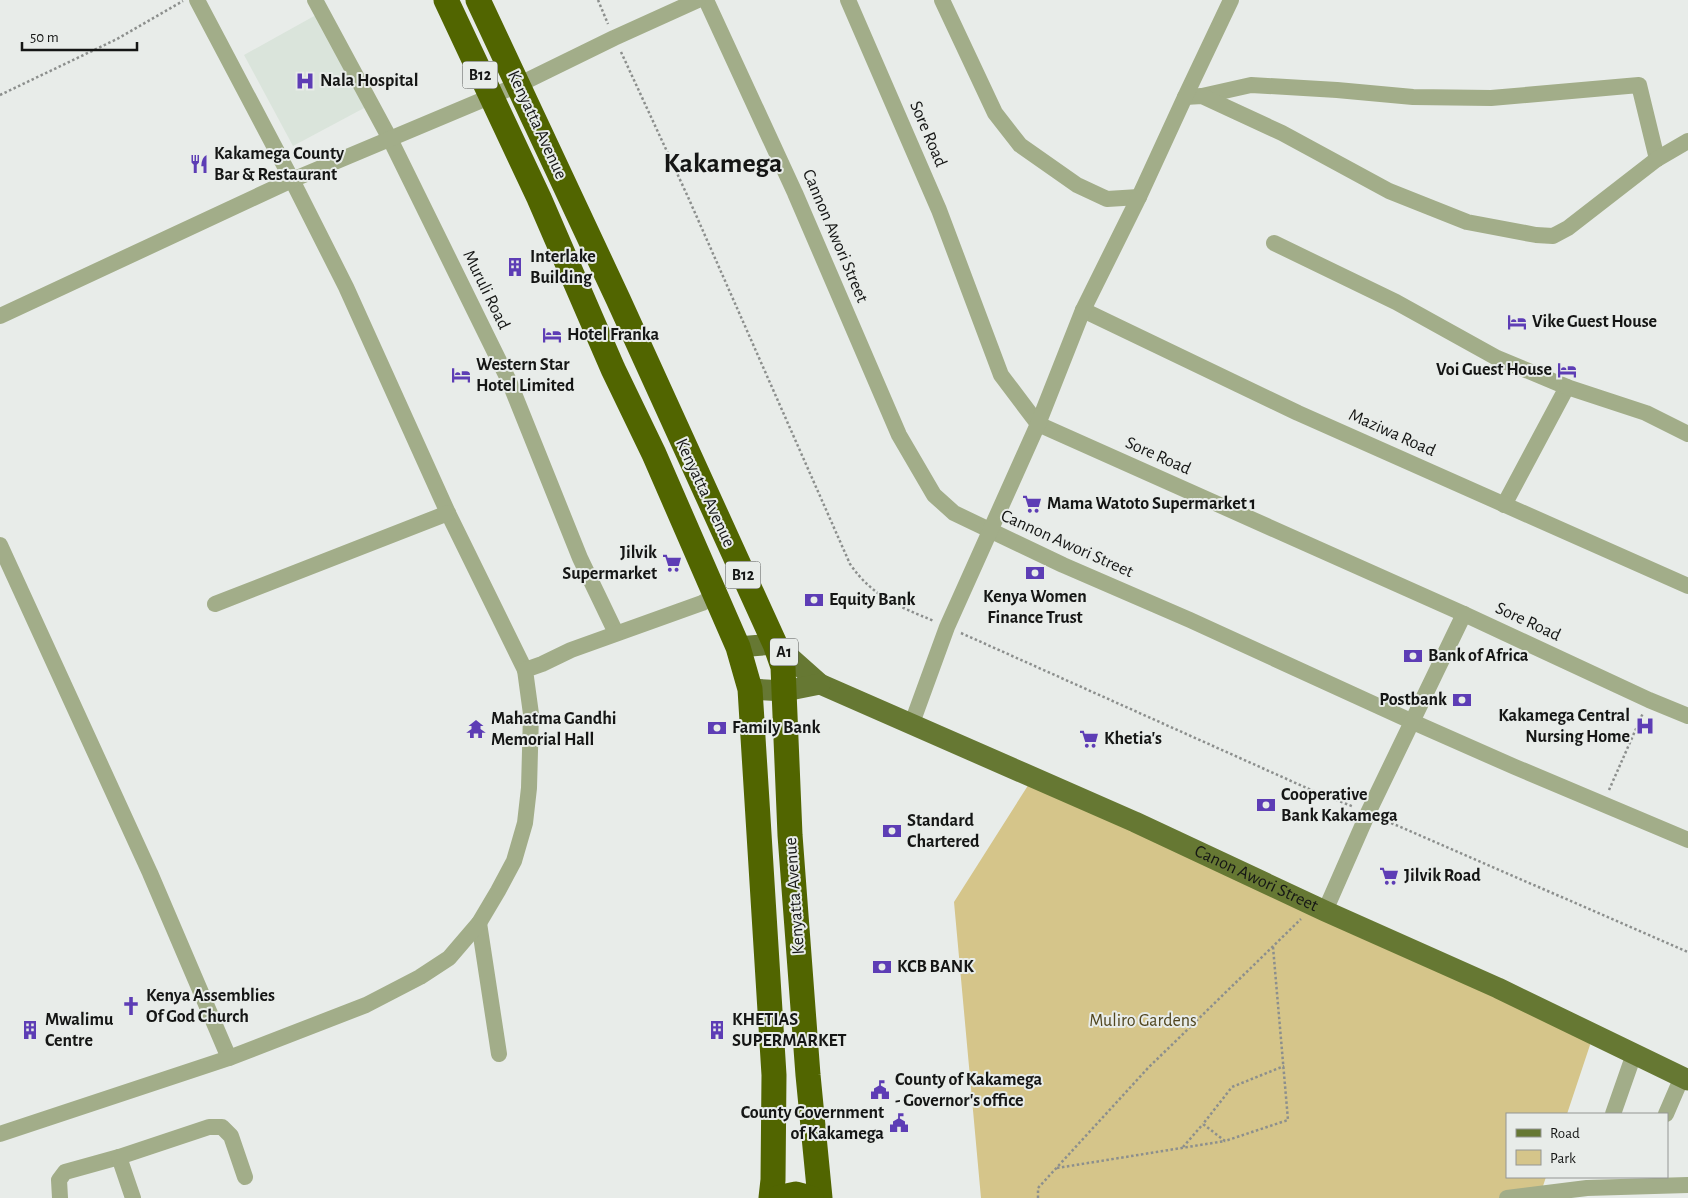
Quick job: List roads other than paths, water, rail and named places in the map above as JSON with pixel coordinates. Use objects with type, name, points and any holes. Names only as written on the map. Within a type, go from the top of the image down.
[{"type":"highway","name":"Kenyatta Avenue","points":[[446,0],[538,198],[613,369],[654,454],[738,647],[750,689],[774,1075],[773,1180],[771,1198]]},
{"type":"highway","name":"Kenyatta Avenue","points":[[478,0],[618,299],[775,644],[783,667],[790,835],[808,1074],[820,1198]]},
{"type":"highway","points":[[588,312],[618,299]]},
{"type":"highway","points":[[654,454],[682,442]]},
{"type":"highway","points":[[774,1075],[808,1074]]},
{"type":"highway","points":[[777,1198],[796,1194],[811,1198]]},
{"type":"main road","name":"A1","points":[[738,647],[775,644]]},
{"type":"main road","name":"Canon Awori Street","points":[[775,644],[820,684],[1135,822],[1498,988],[1685,1079]]},
{"type":"main road","name":"A1","points":[[750,689],[785,691],[820,684]]},
{"type":"street","points":[[0,1134],[229,1058],[366,1005],[412,981],[449,958],[479,923],[514,861],[525,823],[529,788],[530,714],[524,670],[448,513],[346,287],[197,0]]},
{"type":"street","name":"Muruli Road","points":[[315,0],[390,139],[509,381],[580,558],[616,633]]},
{"type":"street","points":[[0,316],[292,180],[518,85],[614,38],[698,0]]},
{"type":"street","name":"Cannon Awori Street","points":[[706,0],[795,193],[899,436],[934,495],[954,513],[989,531],[1413,722],[1688,840]]},
{"type":"street","name":"Sore Road","points":[[848,0],[939,210],[1001,375],[1038,424],[1688,716]]},
{"type":"street","points":[[942,0],[995,113],[1020,145],[1077,185],[1107,198],[1139,196]]},
{"type":"street","points":[[912,723],[947,627],[1038,424],[1084,310],[1231,0]]},
{"type":"street","points":[[1184,97],[1202,96],[1251,85],[1413,97],[1491,98],[1639,85],[1657,159]]},
{"type":"street","points":[[1202,96],[1282,134],[1389,191],[1468,222],[1536,235],[1553,236],[1568,228],[1657,159],[1688,141]]},
{"type":"street","points":[[1274,243],[1396,302],[1497,358],[1567,386],[1646,413],[1688,434]]},
{"type":"street","name":"Maziwa Road","points":[[1084,310],[1298,414],[1688,586]]},
{"type":"street","points":[[1504,505],[1567,386]]},
{"type":"street","points":[[215,604],[448,513]]},
{"type":"street","points":[[0,545],[150,873],[229,1058]]},
{"type":"street","points":[[524,670],[542,664],[570,650],[702,603],[716,596]]},
{"type":"street","points":[[1320,908],[1413,722],[1464,614]]},
{"type":"street","points":[[479,923],[499,1054]]},
{"type":"street","points":[[1613,1113],[1634,1054]]},
{"type":"street","points":[[1667,1113],[1685,1079]]},
{"type":"street","points":[[60,1198],[59,1180],[65,1172],[119,1157],[209,1127],[222,1127],[231,1136],[245,1177]]},
{"type":"street","points":[[119,1157],[133,1198]]},
{"type":"street","points":[[1507,1198],[1589,1182],[1688,1185]]},
{"type":"place","name":"Nala Hospital","points":[[305,81]]},
{"type":"place","name":"Kakamega County Bar & Restaurant","points":[[199,164]]},
{"type":"place","name":"Interlake Building","points":[[515,267]]},
{"type":"place","name":"Vike Guest House","points":[[1517,322]]},
{"type":"place","name":"Hotel Franka","points":[[552,335]]},
{"type":"place","name":"Voi Guest House","points":[[1567,370]]},
{"type":"place","name":"Western Star Hotel Limited","points":[[461,375]]},
{"type":"place","name":"Mama Watoto Supermarket 1","points":[[1032,504]]},
{"type":"place","name":"Jilvik Supermarket","points":[[672,563]]},
{"type":"place","name":"Kenya Women Finance Trust","points":[[1035,573]]},
{"type":"place","name":"Equity Bank","points":[[814,600]]},
{"type":"place","name":"Bank of Africa","points":[[1413,656]]},
{"type":"place","name":"Postbank","points":[[1462,700]]},
{"type":"place","name":"Kakamega Central Nursing Home","points":[[1645,726]]},
{"type":"place","name":"Family Bank","points":[[717,728]]},
{"type":"place","name":"Mahatma Gandhi Memorial Hall","points":[[476,729]]},
{"type":"place","name":"Khetia's","points":[[1089,739]]},
{"type":"place","name":"Cooperative Bank Kakamega","points":[[1266,805]]},
{"type":"place","name":"Standard Chartered","points":[[892,831]]},
{"type":"place","name":"Jilvik Road","points":[[1389,876]]},
{"type":"place","name":"KCB BANK","points":[[882,967]]},
{"type":"place","name":"Kenya Assemblies Of God Church","points":[[131,1006]]},
{"type":"place","name":"Mwalimu Centre","points":[[30,1030]]},
{"type":"place","name":"KHETIAS SUPERMARKET","points":[[717,1030]]},
{"type":"place","name":"County of Kakamega - Governor's office","points":[[880,1090]]},
{"type":"place","name":"County Government of Kakamega","points":[[899,1123]]},
{"type":"district","name":"Kakamega","points":[[723,164]]},
{"type":"park label","name":"Muliro Gardens","points":[[1143,1021]]}]
